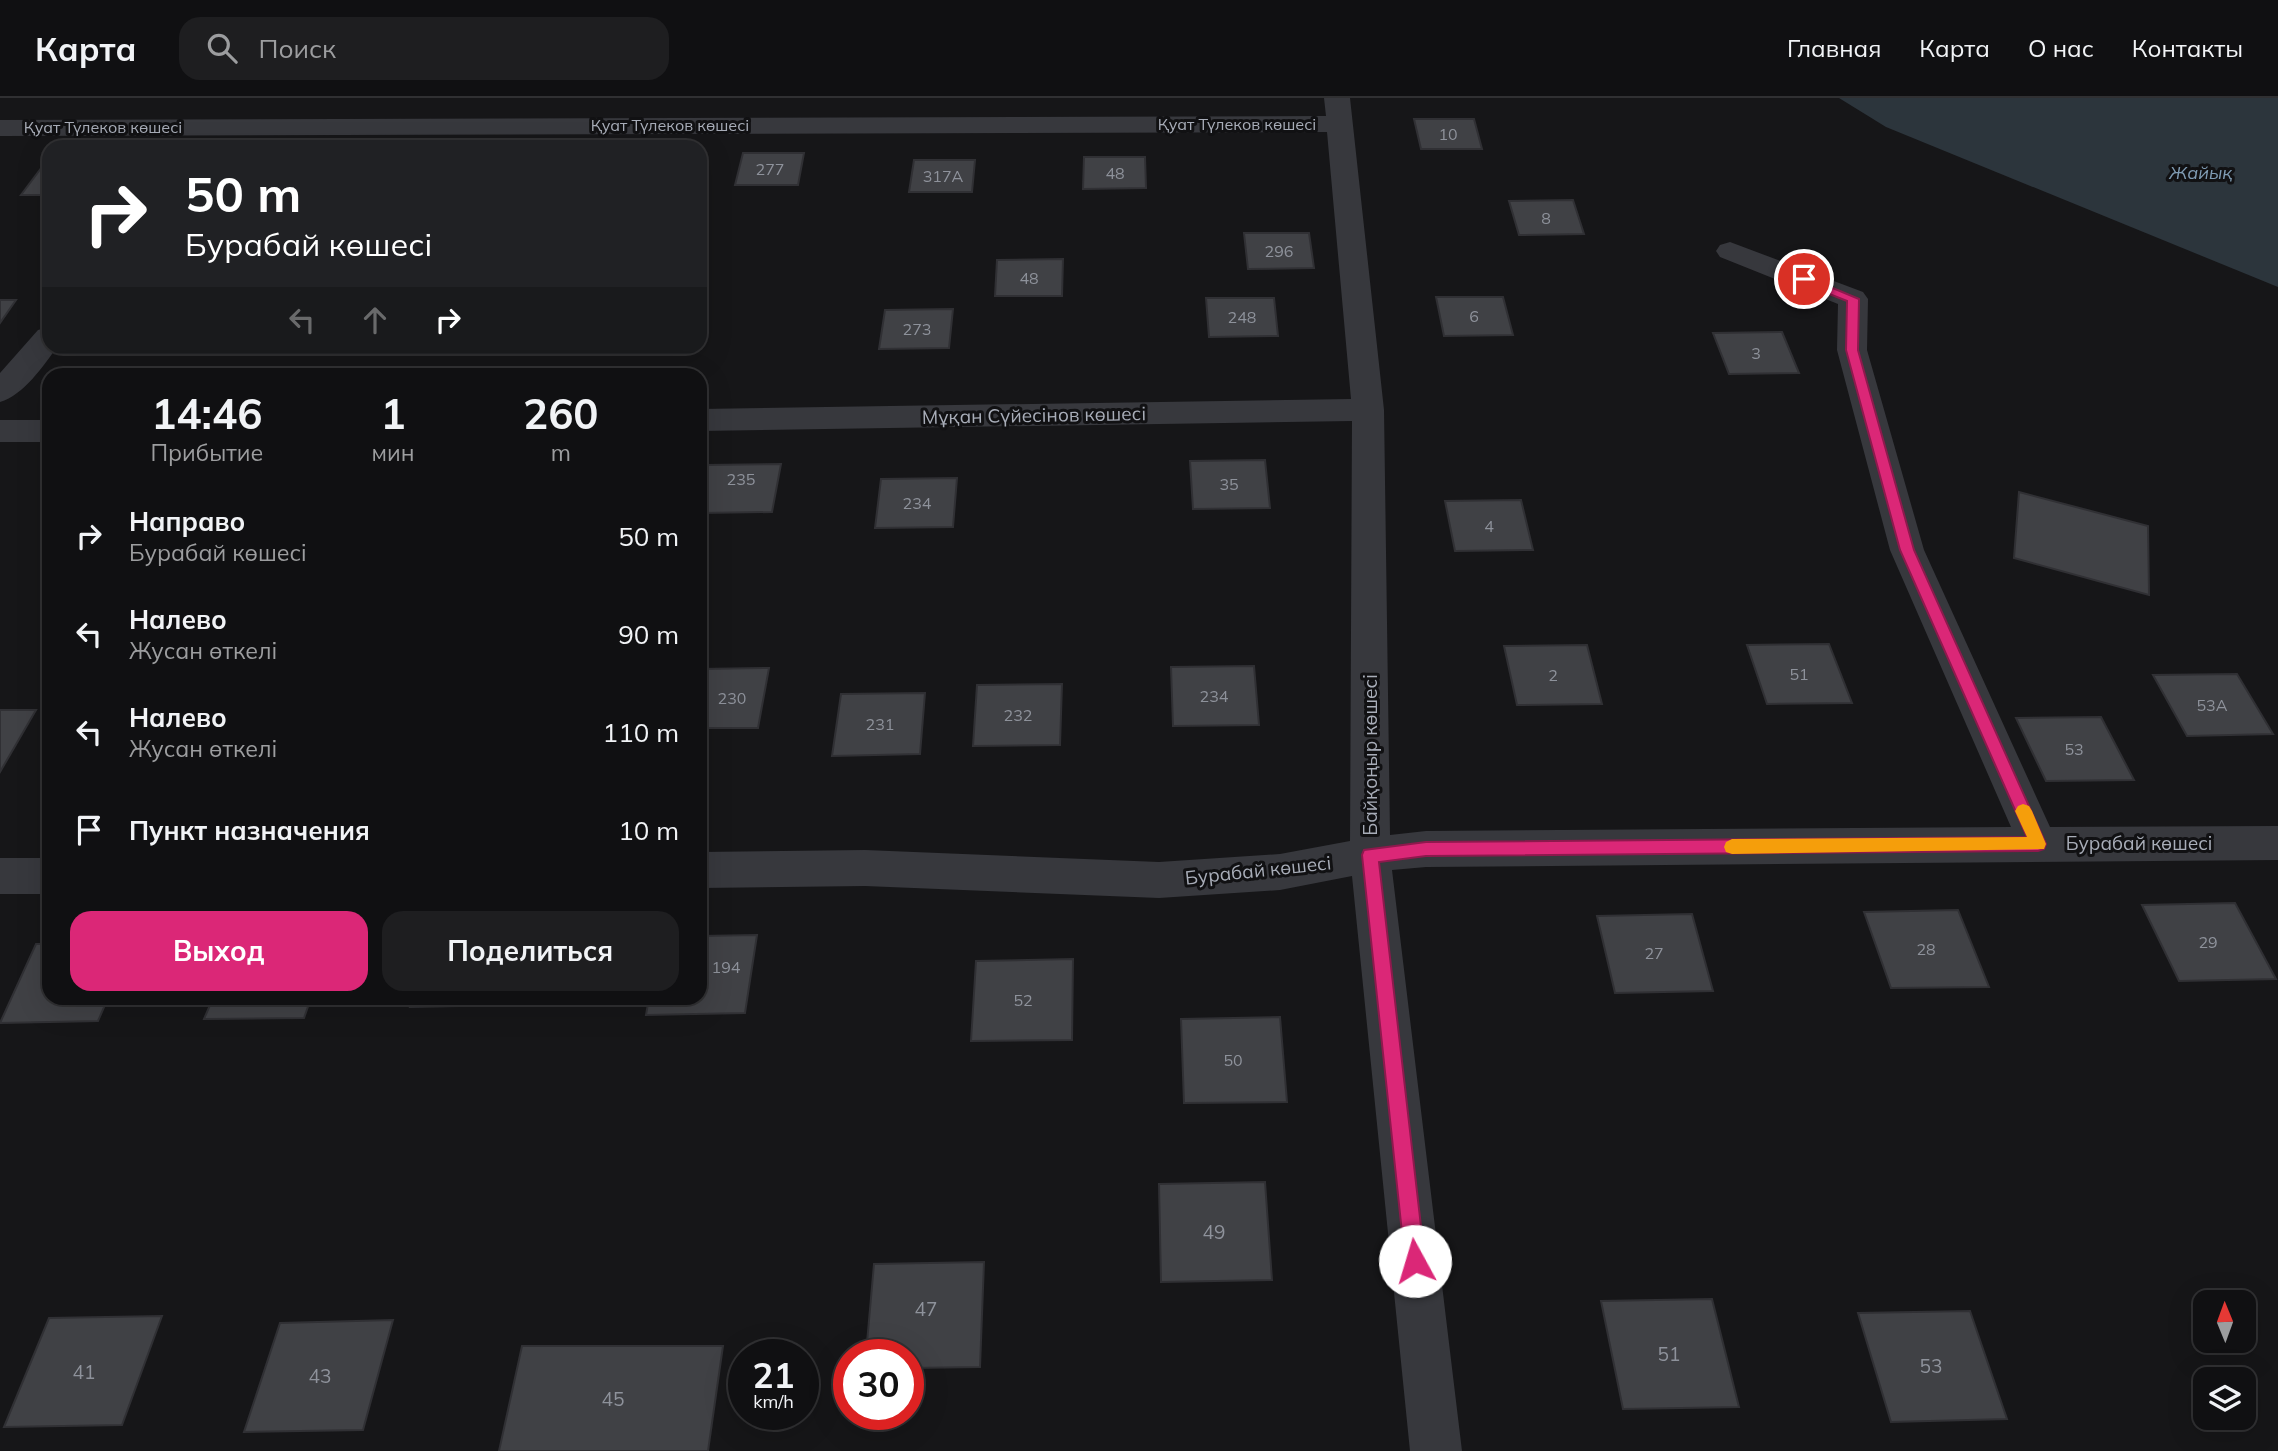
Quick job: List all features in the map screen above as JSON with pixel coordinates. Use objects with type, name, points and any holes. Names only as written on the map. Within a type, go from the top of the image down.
[{"type":"street","points":[[203,137],[240,98]]},
{"type":"street","name":"Қуат Түлеков көшесі","points":[[0,128],[203,137],[1339,111]]},
{"type":"street","name":"Байқоңыр көшесi","points":[[1339,111],[1368,410],[1370,855],[1436,1451]]},
{"type":"street","points":[[1730,251],[1853,299],[1852,350],[1907,550],[2038,844]]},
{"type":"street","points":[[0,391],[42,346]]},
{"type":"street","name":"Мұқан Сүйесінов көшесі","points":[[707,420],[1368,410]]},
{"type":"street","points":[[0,431],[42,430]]},
{"type":"street","name":"Бурабай көшесi","points":[[707,870],[865,868],[1159,880],[1280,872],[1370,855],[1426,849],[2278,843]]},
{"type":"street","points":[[0,876],[42,876]]},
{"type":"water","name":"Жайық","points":[[1839,98],[2278,98],[2278,287],[1886,127]]},
{"type":"building","points":[[1414,119],[1474,119],[1482,149],[1421,149]]},
{"type":"building","points":[[743,153],[804,153],[798,185],[735,185]]},
{"type":"building","points":[[1084,157],[1145,157],[1146,188],[1083,189]]},
{"type":"building","points":[[914,160],[975,160],[972,192],[909,192]]},
{"type":"building","points":[[42,167],[42,195],[21,195]]},
{"type":"building","points":[[1573,200],[1584,234],[1519,235],[1509,201]]},
{"type":"building","points":[[1244,233],[1309,233],[1314,268],[1248,269]]},
{"type":"building","points":[[1063,259],[1062,296],[995,296],[997,260]]},
{"type":"building","points":[[1436,297],[1503,297],[1513,335],[1444,336]]},
{"type":"building","points":[[1206,298],[1274,298],[1278,336],[1209,337]]},
{"type":"building","points":[[0,300],[16,300],[0,323]]},
{"type":"building","points":[[953,309],[949,348],[879,349],[885,310]]},
{"type":"building","points":[[1782,332],[1799,373],[1729,374],[1713,333]]},
{"type":"building","points":[[1265,460],[1270,508],[1193,509],[1190,461]]},
{"type":"building","points":[[781,464],[772,512],[707,513],[707,465]]},
{"type":"building","points":[[957,478],[953,527],[875,528],[881,479]]},
{"type":"building","points":[[2019,492],[2148,526],[2149,595],[2014,558]]},
{"type":"building","points":[[1521,500],[1533,550],[1455,551],[1445,501]]},
{"type":"building","points":[[1829,644],[1852,703],[1767,704],[1747,645]]},
{"type":"building","points":[[1587,645],[1602,704],[1517,705],[1504,646]]},
{"type":"building","points":[[1254,666],[1259,725],[1173,726],[1171,667]]},
{"type":"building","points":[[769,668],[758,728],[707,728],[707,669]]},
{"type":"building","points":[[2237,674],[2273,734],[2187,736],[2153,675]]},
{"type":"building","points":[[1062,684],[1060,745],[973,746],[977,685]]},
{"type":"building","points":[[925,693],[920,754],[832,756],[841,694]]},
{"type":"building","points":[[0,710],[36,710],[0,772]]},
{"type":"building","points":[[2101,717],[2134,780],[2046,781],[2016,718]]},
{"type":"building","points":[[2235,903],[2276,979],[2179,981],[2142,905]]},
{"type":"building","points":[[1958,910],[1989,987],[1891,988],[1864,912]]},
{"type":"building","points":[[1692,914],[1713,991],[1615,993],[1597,916]]},
{"type":"building","points":[[757,935],[745,1013],[646,1015],[648,1005],[707,1005],[707,936]]},
{"type":"building","points":[[36,944],[42,944],[42,1005],[105,1005],[98,1021],[0,1023]]},
{"type":"building","points":[[1073,959],[1072,1040],[971,1041],[976,961]]},
{"type":"building","points":[[210,1005],[309,1005],[304,1018],[204,1019]]},
{"type":"building","points":[[411,1005],[510,1005],[410,1007]]},
{"type":"building","points":[[1280,1017],[1287,1102],[1184,1103],[1181,1019]]},
{"type":"building","points":[[1265,1182],[1272,1280],[1161,1282],[1159,1184]]},
{"type":"building","points":[[984,1262],[980,1367],[924,1368],[924,1339],[867,1339],[874,1264]]},
{"type":"building","points":[[1712,1299],[1739,1407],[1623,1409],[1601,1301]]},
{"type":"building","points":[[1970,1311],[2007,1419],[1891,1422],[1858,1313]]},
{"type":"building","points":[[162,1316],[122,1425],[4,1427],[49,1318]]},
{"type":"building","points":[[393,1320],[363,1430],[244,1432],[280,1323]]},
{"type":"building","points":[[522,1346],[723,1346],[708,1451],[499,1451]]},
{"type":"slow traffic","points":[[1732,847],[2038,844],[2023,811]]},
{"type":"route","points":[[1415,1261],[1370,855],[1426,849],[2038,844],[1907,550],[1852,350],[1853,299],[1804,279]]}]
